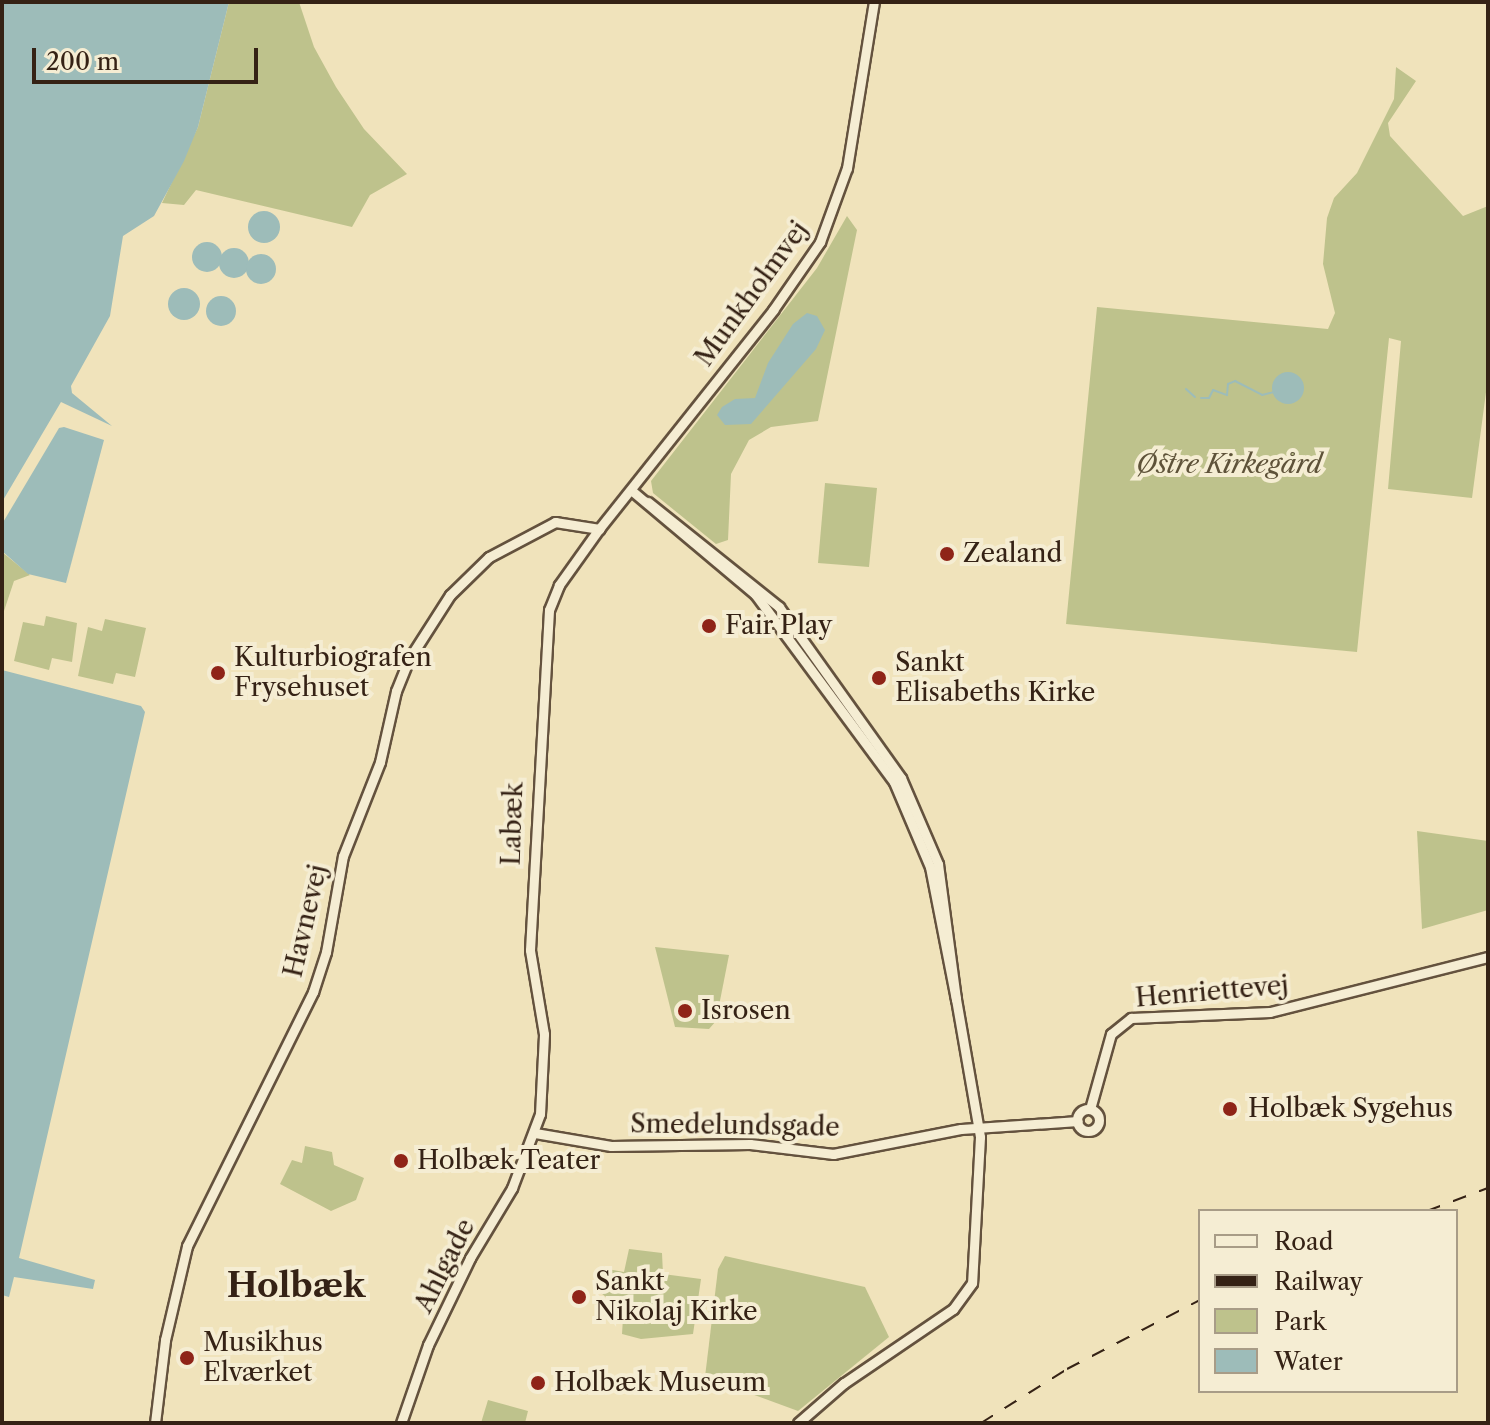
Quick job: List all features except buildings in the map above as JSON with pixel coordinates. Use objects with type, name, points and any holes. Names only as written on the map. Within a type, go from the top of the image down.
[{"type":"street","name":"Munkholmvej","points":[[599,529],[773,310],[820,242],[847,168],[874,2]]},
{"type":"street","points":[[631,490],[776,610],[888,757],[919,812],[946,897],[956,999],[979,1127],[974,1277],[953,1309],[844,1383],[798,1423]]},
{"type":"street","name":"Havnevej","points":[[155,1423],[166,1333],[187,1246],[313,992],[326,952],[343,856],[380,762],[396,691],[409,659],[450,595],[489,557],[555,522],[599,529]]},
{"type":"street","name":"Labæk","points":[[535,1133],[542,1103],[544,1034],[530,960],[545,627],[559,585],[599,529]]},
{"type":"street","name":"Henriettevej","points":[[1078,1121],[1083,1130],[1096,1128],[1099,1118],[1090,1109],[1111,1034],[1131,1018],[1266,1013],[1488,957]]},
{"type":"street","points":[[1078,1121],[1090,1109]]},
{"type":"street","name":"Smedelundsgade","points":[[535,1133],[611,1146],[728,1144],[833,1154],[979,1127],[1078,1121]]},
{"type":"street","name":"Ahlgade","points":[[401,1423],[428,1345],[512,1188],[535,1133]]},
{"type":"green space","points":[[229,2],[299,2],[314,47],[336,87],[364,129],[407,174],[370,195],[352,227],[196,190],[184,205],[162,203],[198,127]]},
{"type":"green space","name":"Østre Kirkegård","points":[[1396,67],[1416,81],[1388,123],[1390,136],[1463,216],[1488,206],[1488,377],[1472,498],[1388,489],[1401,341],[1389,338],[1357,652],[1066,624],[1097,307],[1328,329],[1335,313],[1323,264],[1327,218],[1334,198],[1357,173],[1394,99]]},
{"type":"green space","points":[[847,216],[857,230],[818,421],[771,427],[749,440],[731,474],[728,540],[716,544],[653,493],[651,481],[817,268]]},
{"type":"green space","points":[[825,483],[877,488],[869,567],[818,563]]},
{"type":"green space","points":[[2,552],[30,575],[14,581],[2,617]]},
{"type":"green space","points":[[46,616],[77,623],[72,662],[52,658],[49,670],[14,661],[23,622],[44,626]]},
{"type":"green space","points":[[105,619],[146,628],[135,677],[116,673],[113,684],[78,676],[88,627],[102,631]]},
{"type":"green space","points":[[1417,831],[1488,841],[1488,910],[1422,929]]},
{"type":"green space","points":[[655,947],[729,955],[716,1021],[709,1029],[675,1027]]},
{"type":"green space","points":[[305,1146],[332,1152],[334,1165],[364,1178],[356,1200],[331,1211],[280,1184],[292,1160],[302,1163]]},
{"type":"green space","points":[[629,1249],[662,1253],[663,1274],[701,1279],[693,1334],[641,1339],[622,1334],[623,1318],[609,1315],[606,1297],[593,1287],[602,1268],[624,1272]]},
{"type":"green space","points":[[725,1256],[865,1287],[889,1337],[798,1411],[705,1377],[718,1269]]},
{"type":"green space","points":[[488,1400],[528,1411],[525,1423],[481,1423]]},
{"type":"water","points":[[2,2],[229,2],[198,127],[184,161],[154,216],[123,236],[110,316],[71,386],[72,393],[112,426],[61,402],[2,502]]},
{"type":"water","points":[[264,211],[275,216],[280,227],[275,238],[264,243],[253,238],[248,227],[253,216]]},
{"type":"water","points":[[207,242],[213,243],[221,251],[221,263],[213,271],[207,272],[201,271],[193,263],[192,257],[193,251],[201,243]]},
{"type":"water","points":[[234,248],[240,249],[248,257],[248,269],[240,277],[234,278],[228,277],[220,269],[219,263],[220,257],[228,249]]},
{"type":"water","points":[[261,254],[267,255],[275,263],[275,275],[267,283],[261,284],[255,283],[247,275],[246,269],[247,263],[255,255]]},
{"type":"water","points":[[184,288],[195,293],[200,304],[195,315],[184,320],[173,315],[168,304],[173,293]]},
{"type":"water","points":[[221,296],[227,297],[235,305],[235,317],[227,325],[221,326],[215,325],[207,317],[206,311],[207,305],[215,297]]},
{"type":"water","points":[[807,313],[817,316],[825,330],[816,349],[751,424],[725,425],[717,415],[722,407],[735,399],[755,398],[768,363],[793,324]]},
{"type":"water","points":[[1288,372],[1300,376],[1304,388],[1300,400],[1288,404],[1276,400],[1272,388],[1276,376]]},
{"type":"water","points":[[59,428],[104,440],[66,583],[28,574],[2,551],[2,524]]},
{"type":"water","points":[[2,670],[141,706],[145,712],[19,1258],[95,1280],[93,1289],[14,1277],[9,1297],[2,1295]]},
{"type":"waterway","points":[[1201,398],[1209,398],[1213,390],[1227,395],[1228,384],[1235,381],[1262,395],[1274,392]]},
{"type":"waterway","points":[[1186,389],[1195,397]]},
{"type":"railway","points":[[1432,1209],[1488,1188]]},
{"type":"railway","points":[[981,1423],[1067,1369],[1198,1301]]},
{"type":"place","name":"Zealand","points":[[947,554]]},
{"type":"place","name":"Fair Play","points":[[709,626]]},
{"type":"place","name":"Kulturbiografen Frysehuset","points":[[218,673]]},
{"type":"place","name":"Sankt Elisabeths Kirke","points":[[879,678]]},
{"type":"place","name":"Isrosen","points":[[685,1011]]},
{"type":"place","name":"Holbæk Sygehus","points":[[1230,1109]]},
{"type":"place","name":"Holbæk Teater","points":[[401,1161]]},
{"type":"place","name":"Sankt Nikolaj Kirke","points":[[579,1297]]},
{"type":"place","name":"Musikhus Elværket","points":[[187,1358]]},
{"type":"place","name":"Holbæk Museum","points":[[538,1383]]},
{"type":"district","name":"Holbæk","points":[[296,1286]]}]
